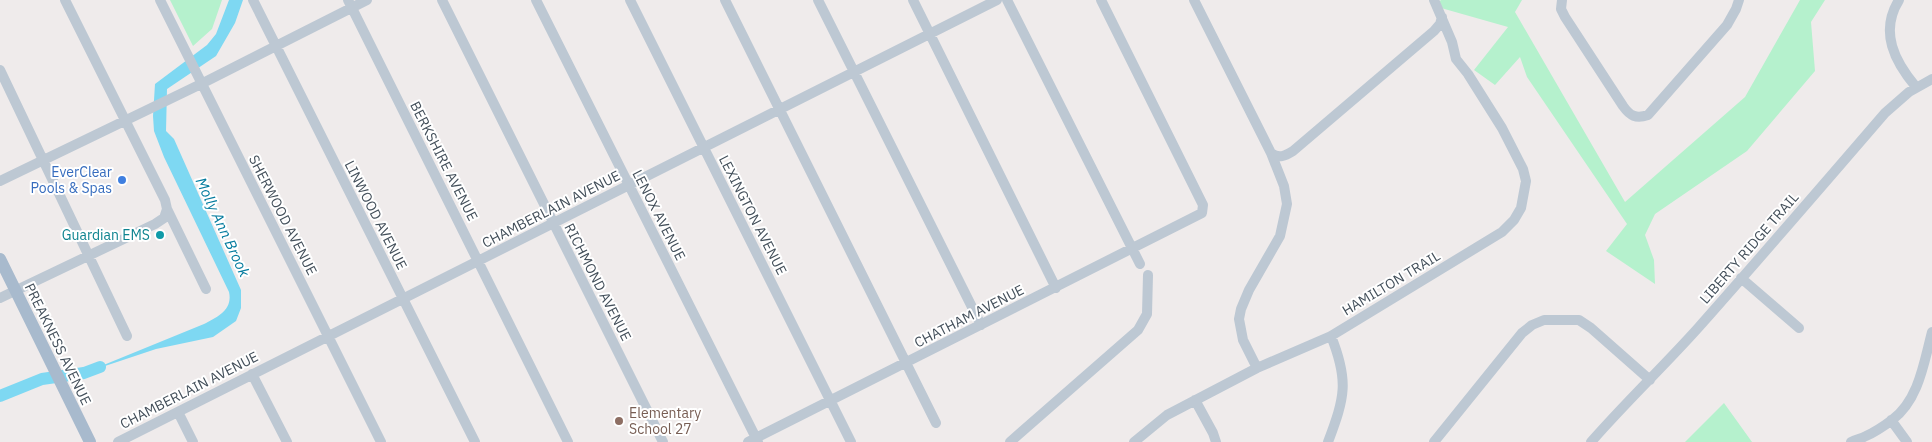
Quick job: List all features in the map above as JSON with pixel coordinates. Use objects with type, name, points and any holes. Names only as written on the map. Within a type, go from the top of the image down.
[{"type":"main road","name":"PREAKNESS AVENUE","points":[[0,259],[90,442]]},
{"type":"street","points":[[65,0],[126,120],[206,289]]},
{"type":"street","name":"SHERWOOD AVENUE","points":[[160,0],[381,442]]},
{"type":"street","name":"LINWOOD AVENUE","points":[[253,0],[476,442]]},
{"type":"street","points":[[0,181],[277,46],[350,4],[367,0]]},
{"type":"street","name":"RICHMOND AVENUE","points":[[442,0],[663,442]]},
{"type":"street","name":"LENOX AVENUE","points":[[536,0],[754,441]]},
{"type":"street","name":"LEXINGTON AVENUE","points":[[630,0],[851,442]]},
{"type":"street","points":[[725,0],[936,423]]},
{"type":"street","points":[[818,0],[981,326]]},
{"type":"street","points":[[913,0],[1056,288]]},
{"type":"street","name":"CHAMBERLAIN AVENUE","points":[[118,442],[997,0]]},
{"type":"street","points":[[1007,0],[1140,264]]},
{"type":"street","name":"CHATHAM AVENUE","points":[[754,441],[1202,213],[1203,206],[1101,0]]},
{"type":"street","points":[[1194,0],[1271,153],[1284,186],[1287,204],[1286,216],[1280,236],[1249,290],[1239,319],[1243,340],[1258,368]]},
{"type":"street","name":"HAMILTON TRAIL","points":[[1134,442],[1168,415],[1195,400],[1258,368],[1331,336],[1502,232],[1514,220],[1521,208],[1526,181],[1523,169],[1502,128],[1468,74],[1456,59],[1452,42],[1434,0]]},
{"type":"street","points":[[1562,0],[1561,9],[1568,21],[1627,111],[1635,117],[1648,115],[1727,25],[1739,0]]},
{"type":"street","points":[[1899,0],[1892,13],[1890,41],[1902,70],[1916,88]]},
{"type":"street","name":"BERKSHIRE AVENUE","points":[[350,4],[568,442]]},
{"type":"street","points":[[1271,153],[1282,157],[1293,152],[1434,31],[1440,24],[1442,17]]},
{"type":"street","points":[[0,70],[127,336]]},
{"type":"street","name":"LIBERTY RIDGE TRAIL","points":[[1591,442],[1620,409],[1650,380],[1885,113],[1916,88],[1932,79]]},
{"type":"street","points":[[0,298],[160,221],[167,209]]},
{"type":"street","points":[[1010,442],[1138,330],[1145,318],[1148,306],[1148,275]]},
{"type":"street","points":[[1741,278],[1799,328]]},
{"type":"street","points":[[1434,442],[1522,333],[1532,325],[1544,320],[1579,320],[1591,328],[1650,380]]},
{"type":"street","points":[[1851,442],[1866,436],[1891,420],[1902,410],[1917,386],[1932,332]]},
{"type":"street","points":[[1328,442],[1342,399],[1344,383],[1342,366],[1331,336]]},
{"type":"street","points":[[252,374],[287,442]]},
{"type":"street","points":[[1195,400],[1216,442]]},
{"type":"street","points":[[178,412],[193,442]]},
{"type":"street","points":[[1891,420],[1907,442]]},
{"type":"green space","points":[[170,0],[222,0],[212,29],[193,46]]},
{"type":"green space","points":[[1441,0],[1522,0],[1515,12],[1625,202],[1745,97],[1800,0],[1825,0],[1811,22],[1815,71],[1747,151],[1655,214],[1645,235],[1654,260],[1655,284],[1606,251],[1627,224],[1527,77],[1520,57],[1495,85],[1474,70],[1508,27],[1434,6]]},
{"type":"green space","points":[[1724,403],[1752,442],[1685,442]]},
{"type":"water","points":[[229,0],[243,0],[235,23],[216,56],[167,89],[166,131],[174,139],[241,290],[241,308],[236,321],[213,337],[156,349],[84,373],[204,324],[223,312],[229,304],[229,292],[164,157],[154,131],[153,116],[155,84],[207,45],[216,34]]},
{"type":"waterway","name":"Molly Ann Brook","points":[[0,396],[42,379],[84,373],[100,367]]},
{"type":"place","name":"EverClear Pools & Spas","points":[[122,180]]},
{"type":"place","name":"Guardian EMS","points":[[160,235]]},
{"type":"place","name":"Elementary School 27","points":[[619,421]]}]
